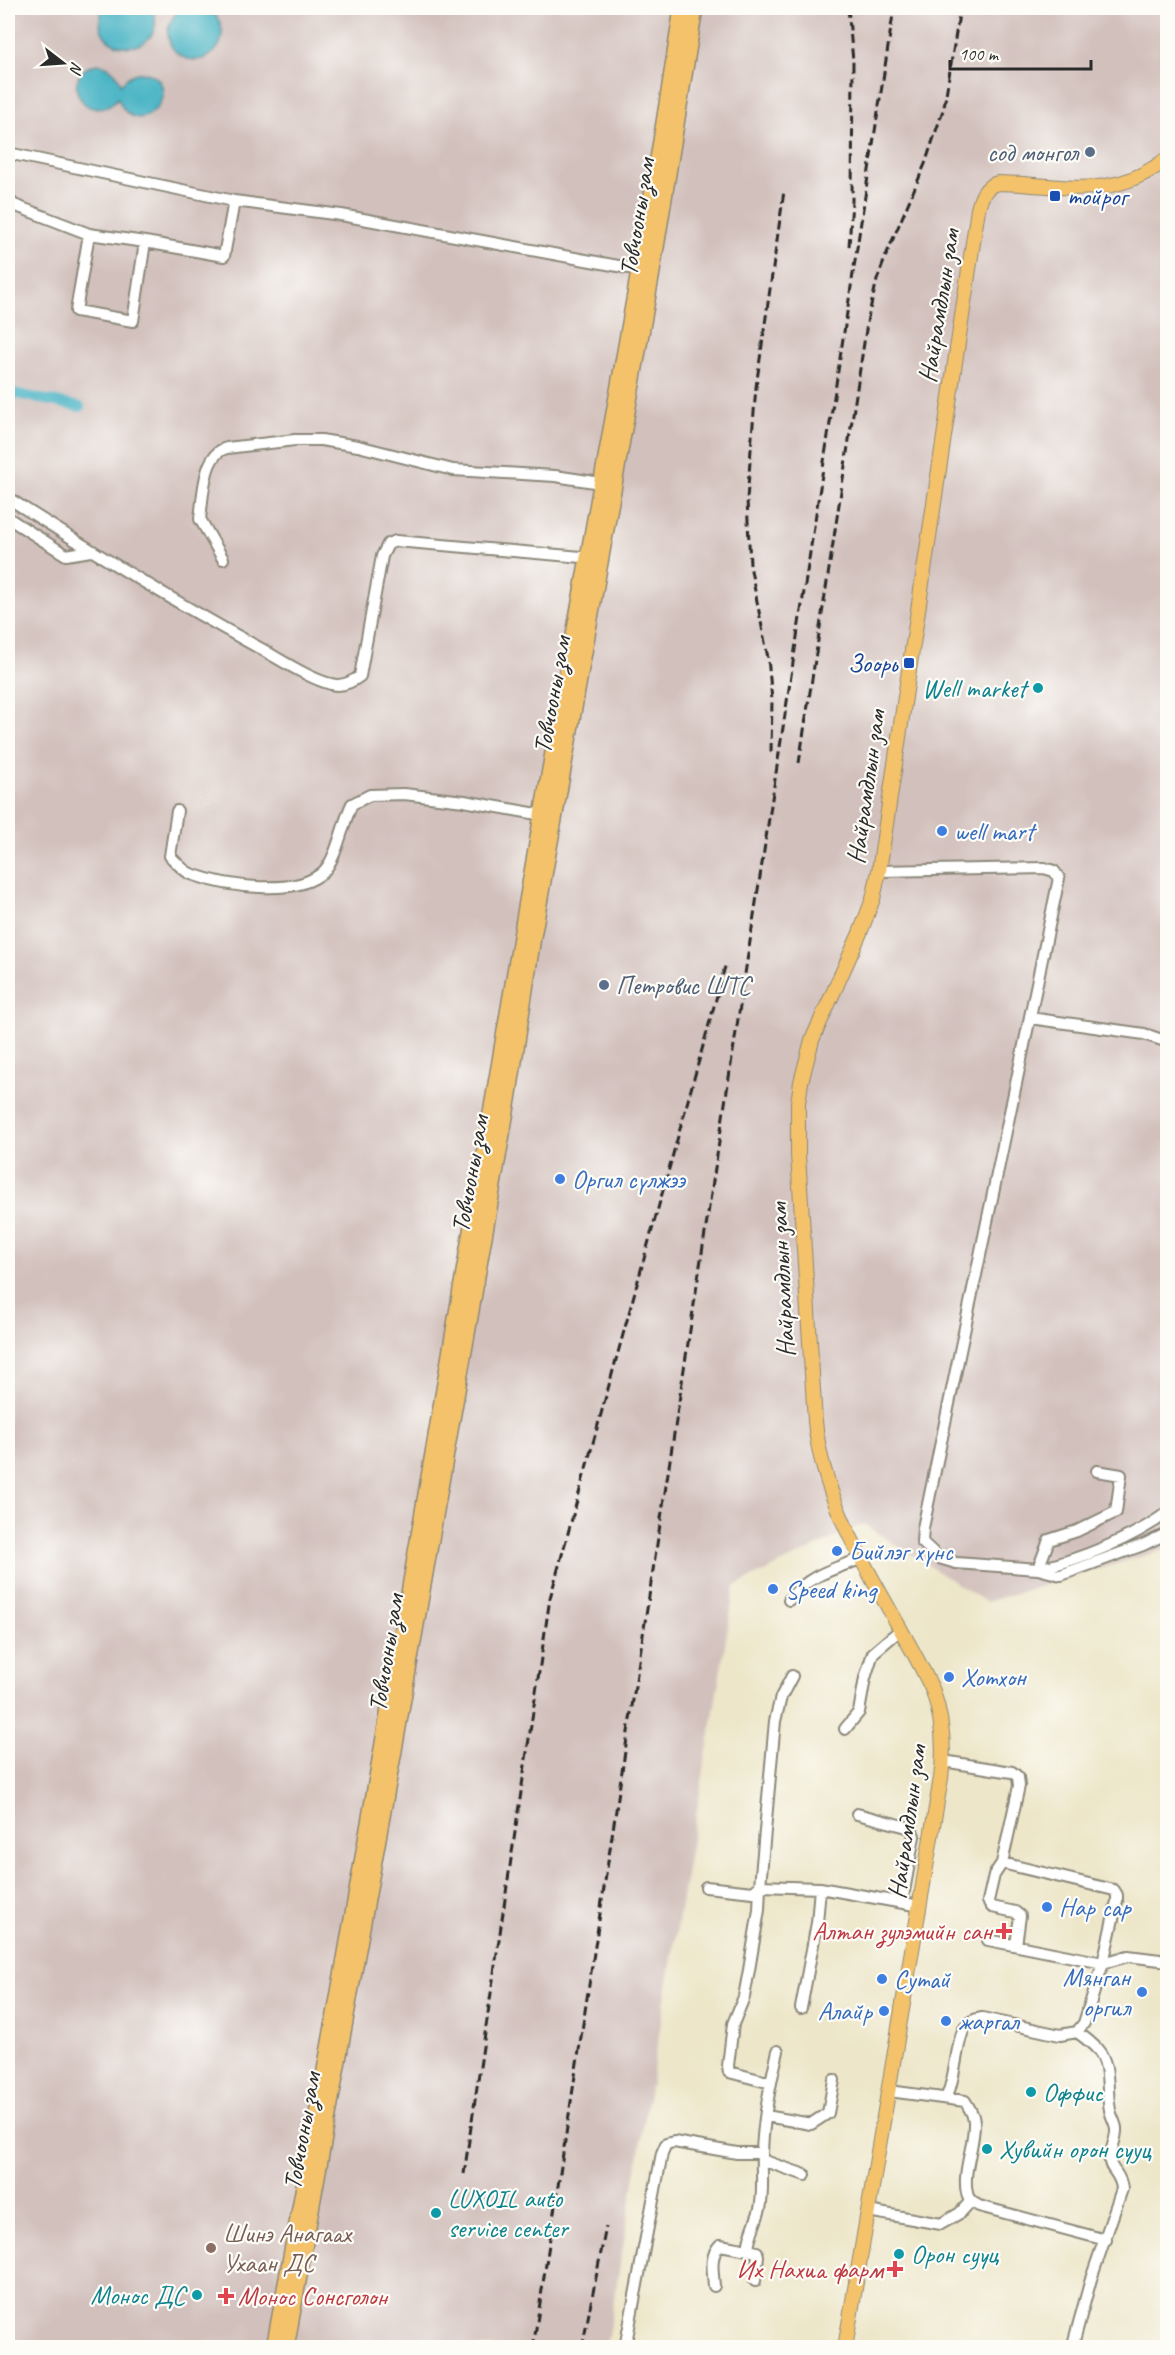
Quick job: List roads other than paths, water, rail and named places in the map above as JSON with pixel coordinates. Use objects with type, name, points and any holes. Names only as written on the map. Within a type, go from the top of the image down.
[{"type":"highway","name":"Товчооны зам","points":[[286,2348],[394,1751],[594,558],[601,483],[640,270],[682,8]]},
{"type":"highway","name":"Товчооны зам","points":[[274,2348],[374,1798],[543,815],[653,266],[695,8]]},
{"type":"main road","name":"Найрамдлын зам","points":[[845,2348],[920,1906],[943,1761],[943,1732],[937,1703],[926,1676],[862,1558],[830,1491],[816,1435],[798,1155],[798,1102],[812,1040],[864,924],[879,871],[978,209],[982,196],[986,189],[995,183],[1076,188],[1105,187],[1136,179],[1167,158]]},
{"type":"street","points":[[8,153],[234,201],[341,215],[640,270]]},
{"type":"street","points":[[8,199],[14,205],[89,234],[224,256],[234,201]]},
{"type":"street","points":[[89,234],[76,311],[133,321],[145,242]]},
{"type":"street","points":[[223,559],[200,519],[210,462],[217,452],[227,448],[295,440],[321,440],[358,446],[453,470],[555,476],[601,483]]},
{"type":"street","points":[[8,498],[91,551],[237,635],[314,677],[339,686],[352,682],[360,676],[382,556],[388,544],[396,541],[594,558]]},
{"type":"street","points":[[8,518],[66,555],[91,551]]},
{"type":"street","points":[[177,811],[171,856],[189,874],[245,886],[289,886],[310,881],[327,869],[352,804],[370,795],[404,794],[464,801],[543,815]]},
{"type":"street","points":[[879,871],[1044,868],[1054,871],[1059,878],[921,1535],[922,1542],[939,1558],[956,1563],[1038,1569],[1061,1575],[1143,1545],[1167,1533]]},
{"type":"street","points":[[1030,1018],[1143,1034],[1167,1042]]},
{"type":"street","points":[[1038,1569],[1049,1540],[1077,1531],[1103,1516],[1116,1512],[1121,1475],[1097,1471]]},
{"type":"street","points":[[1038,1569],[1060,1564],[1128,1537],[1144,1529],[1167,1512]]},
{"type":"street","points":[[789,1600],[802,1585],[813,1577],[862,1558]]},
{"type":"street","points":[[844,1729],[859,1712],[865,1678],[873,1653],[900,1630]]},
{"type":"street","points":[[771,2083],[735,2075],[729,2072],[728,2066],[733,2024],[744,1997],[759,1910],[775,1721],[780,1697],[792,1676]]},
{"type":"street","points":[[943,1761],[1012,1772],[1018,1777],[1019,1786],[1002,1863],[994,1875],[988,1903],[992,1907],[1015,1912],[1020,1916],[1016,1946]]},
{"type":"street","points":[[856,1814],[911,1828],[914,1836],[913,1845],[902,1902]]},
{"type":"street","points":[[946,2098],[965,2027],[975,2019],[982,2018],[1060,2035],[1077,2032],[1084,2023],[1103,1963],[1117,1901],[1114,1890],[1002,1863]]},
{"type":"street","points":[[706,1887],[753,1892],[760,1886],[820,1888],[920,1906]]},
{"type":"street","points":[[801,2008],[817,1923],[820,1888]]},
{"type":"street","points":[[988,1940],[1103,1963],[1128,1956],[1167,1961]]},
{"type":"street","points":[[1072,2348],[1091,2280],[1122,2189],[1119,2174],[1111,2166],[1110,2160],[1116,2127],[1110,2110],[1102,2056],[1077,2032]]},
{"type":"street","points":[[748,2250],[760,2209],[766,2116],[778,2051]]},
{"type":"street","points":[[766,2116],[811,2124],[828,2113],[834,2080]]},
{"type":"street","points":[[889,2091],[965,2101],[971,2110],[974,2122],[967,2182],[967,2193],[971,2201],[979,2206],[1106,2240]]},
{"type":"street","points":[[625,2348],[662,2153],[666,2144],[674,2142],[762,2157],[804,2175]]},
{"type":"street","points":[[868,2211],[940,2224],[960,2213],[971,2201]]},
{"type":"street","points":[[714,2286],[712,2262],[716,2249],[720,2245],[757,2252],[756,2282]]},
{"type":"water","points":[[190,6],[200,6],[210,10],[218,18],[222,33],[218,48],[210,56],[200,60],[190,60],[180,56],[172,48],[168,38],[168,28],[172,18],[180,10]]},
{"type":"water","points":[[103,8],[153,8],[155,25],[150,37],[140,44],[127,47],[115,44],[105,37],[100,25]]},
{"type":"water","points":[[97,64],[112,70],[121,84],[136,73],[146,73],[158,79],[163,89],[156,109],[147,116],[137,118],[127,112],[118,98],[106,107],[95,108],[86,105],[80,98],[77,88],[78,78],[85,70]]},
{"type":"waterway","points":[[8,392],[80,407]]},
{"type":"railway","points":[[848,8],[853,61],[852,201],[849,247]]},
{"type":"railway","points":[[533,2348],[894,8]]},
{"type":"railway","points":[[867,322],[877,280],[925,164],[944,107],[960,8]]},
{"type":"railway","points":[[771,752],[772,700],[768,658],[750,565],[747,499],[756,387],[784,191]]},
{"type":"railway","points":[[799,763],[868,317]]},
{"type":"railway","points":[[464,2174],[550,1598],[726,963]]},
{"type":"railway","points":[[582,2348],[606,2227]]},
{"type":"place","name":"сод монгол","points":[[1090,152]]},
{"type":"place","name":"тойрог","points":[[1055,196]]},
{"type":"place","name":"Зоорь","points":[[909,663]]},
{"type":"place","name":"Well market","points":[[1038,688]]},
{"type":"place","name":"well mart","points":[[942,831]]},
{"type":"place","name":"Петровис ШТС","points":[[604,985]]},
{"type":"place","name":"Оргил сүлжээ","points":[[560,1179]]},
{"type":"place","name":"Бийлэг хүнс","points":[[837,1551]]},
{"type":"place","name":"Speed king","points":[[773,1589]]},
{"type":"place","name":"Хотхон","points":[[949,1677]]},
{"type":"place","name":"Нар сар","points":[[1047,1907]]},
{"type":"place","name":"Алтан зулэмийн сан","points":[[1004,1931]]},
{"type":"place","name":"Сутай","points":[[882,1979]]},
{"type":"place","name":"Мянган оргил","points":[[1142,1992]]},
{"type":"place","name":"Алайр","points":[[884,2011]]},
{"type":"place","name":"жаргал","points":[[946,2021]]},
{"type":"place","name":"Оффис","points":[[1031,2092]]},
{"type":"place","name":"Хувийн орон сууц","points":[[987,2149]]},
{"type":"place","name":"LUXOIL auto service center","points":[[436,2213]]},
{"type":"place","name":"Шинэ Анагаах Ухаан ДС","points":[[211,2248]]},
{"type":"place","name":"Орон сууц","points":[[899,2254]]},
{"type":"place","name":"Их Нахиа фарм","points":[[895,2269]]},
{"type":"place","name":"Монос ДС","points":[[197,2295]]},
{"type":"place","name":"Монос Сонсголон","points":[[226,2296]]}]
